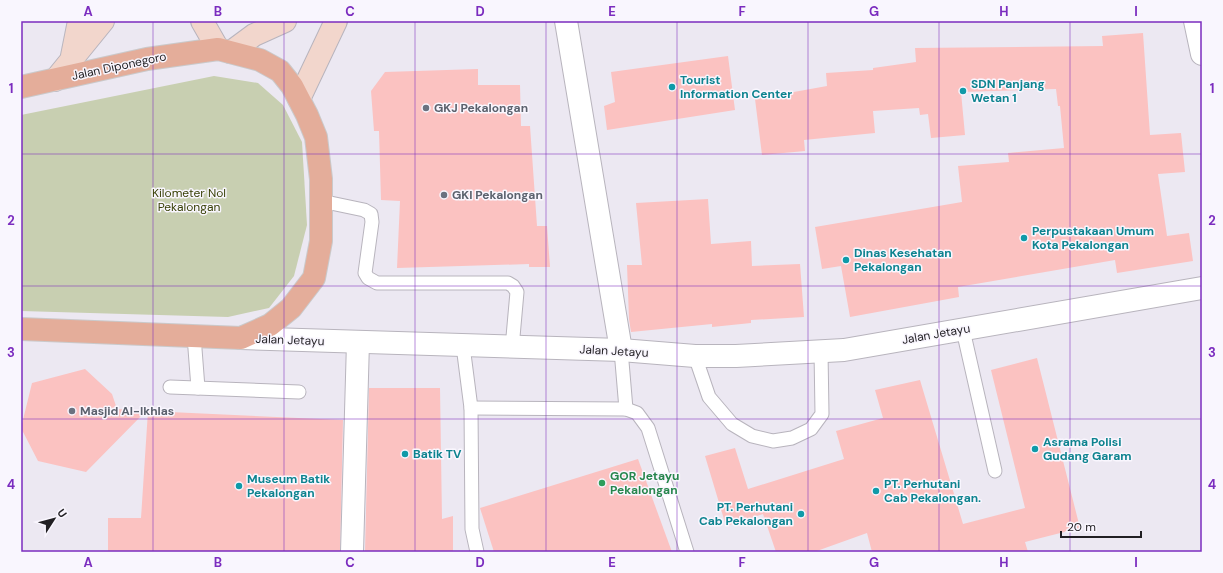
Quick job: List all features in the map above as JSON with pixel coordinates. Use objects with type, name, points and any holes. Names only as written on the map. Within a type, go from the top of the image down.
[{"type":"main road","name":"Jalan Diponegoro","points":[[21,88],[147,59],[224,51]]},
{"type":"main road","points":[[224,51],[260,60],[280,71],[292,86],[316,137],[321,179],[320,241],[314,278],[291,308],[270,325],[241,338]]},
{"type":"main road","name":"Jalan Jetayu","points":[[21,329],[241,338]]},
{"type":"street","points":[[71,61],[79,21]]},
{"type":"street","points":[[55,80],[103,21]]},
{"type":"street","points":[[202,21],[224,51],[285,21]]},
{"type":"street","points":[[299,99],[336,21]]},
{"type":"street","points":[[566,21],[621,350]]},
{"type":"street","points":[[1195,21],[1202,54]]},
{"type":"street","name":"Jalan Jetayu","points":[[241,338],[512,348],[621,350],[695,356],[736,356],[821,350],[844,350],[1202,288]]},
{"type":"street","points":[[352,552],[358,342]]},
{"type":"lane","points":[[321,201],[364,210],[371,214],[372,222],[365,273],[368,278],[377,283],[508,283],[514,286],[517,292],[512,348]]},
{"type":"lane","points":[[964,330],[995,471]]},
{"type":"lane","points":[[194,336],[198,388]]},
{"type":"lane","points":[[463,346],[471,408],[472,530],[477,552]]},
{"type":"lane","points":[[621,350],[626,409]]},
{"type":"lane","points":[[695,356],[709,397],[732,424],[752,436],[773,441],[792,438],[811,429],[822,414],[821,350]]},
{"type":"lane","points":[[170,387],[300,392]]},
{"type":"lane","points":[[471,408],[626,409],[637,414],[648,428],[687,552]]},
{"type":"green space","name":"Kilometer Nol Pekalongan","points":[[214,76],[258,83],[283,105],[302,142],[307,225],[294,276],[269,308],[228,317],[21,311],[21,115]]},
{"type":"building","points":[[1143,33],[1150,135],[1181,133],[1185,172],[1158,174],[1167,236],[1189,233],[1193,261],[1117,273],[1115,260],[958,287],[959,297],[850,317],[841,266],[822,269],[815,227],[962,202],[958,166],[1009,162],[1008,153],[1064,148],[1060,106],[1058,106],[1056,89],[961,92],[965,135],[931,138],[928,114],[920,115],[919,108],[873,111],[875,133],[804,140],[805,151],[762,155],[755,99],[827,86],[826,73],[873,70],[873,68],[916,62],[915,48],[1103,46],[1102,36]]},
{"type":"building","name":"Tourist Information Center","points":[[728,56],[735,110],[607,130],[604,106],[615,102],[611,72]]},
{"type":"building","points":[[478,69],[478,85],[520,85],[521,126],[530,126],[537,226],[547,226],[550,267],[529,267],[529,264],[397,268],[400,201],[381,200],[379,131],[374,131],[371,91],[385,72]]},
{"type":"building","points":[[708,199],[711,244],[751,241],[752,266],[800,264],[804,317],[751,320],[751,323],[712,327],[712,324],[631,332],[629,319],[627,265],[642,265],[636,203]]},
{"type":"building","points":[[1037,358],[1080,528],[1025,542],[1028,552],[872,552],[867,533],[814,552],[776,552],[763,514],[726,526],[705,456],[735,448],[748,489],[844,459],[836,431],[883,418],[875,390],[920,380],[963,524],[1025,508],[991,370]]},
{"type":"building","name":"Masjid Al-Ikhlas","points":[[85,369],[112,394],[117,409],[146,411],[86,472],[38,461],[21,428],[32,383]]},
{"type":"building","name":"Batik TV","points":[[369,388],[440,388],[442,519],[453,516],[453,552],[365,552]]},
{"type":"building","name":"Museum Batik Pekalongan","points":[[148,411],[343,420],[340,552],[108,552],[108,518],[141,518]]},
{"type":"building","name":"GOR Jetayu Pekalongan","points":[[638,459],[672,552],[494,552],[480,508]]},
{"type":"place","name":"Tourist Information Center","points":[[672,87]]},
{"type":"place","name":"SDN Panjang Wetan 1","points":[[963,91]]},
{"type":"place","name":"GKJ Pekalongan","points":[[426,108]]},
{"type":"place","name":"GKI Pekalongan","points":[[444,195]]},
{"type":"place","name":"Perpustakaan Umum Kota Pekalongan","points":[[1024,238]]},
{"type":"place","name":"Dinas Kesehatan Pekalongan","points":[[846,260]]},
{"type":"place","name":"Masjid Al-Ikhlas","points":[[72,411]]},
{"type":"place","name":"Asrama Polisi Gudang Garam","points":[[1035,449]]},
{"type":"place","name":"Batik TV","points":[[405,454]]},
{"type":"place","name":"GOR Jetayu Pekalongan","points":[[602,483]]},
{"type":"place","name":"Museum Batik Pekalongan","points":[[239,486]]},
{"type":"place","name":"PT. Perhutani Cab Pekalongan.","points":[[876,491]]},
{"type":"place","name":"PT. Perhutani Cab Pekalongan","points":[[801,514]]}]
